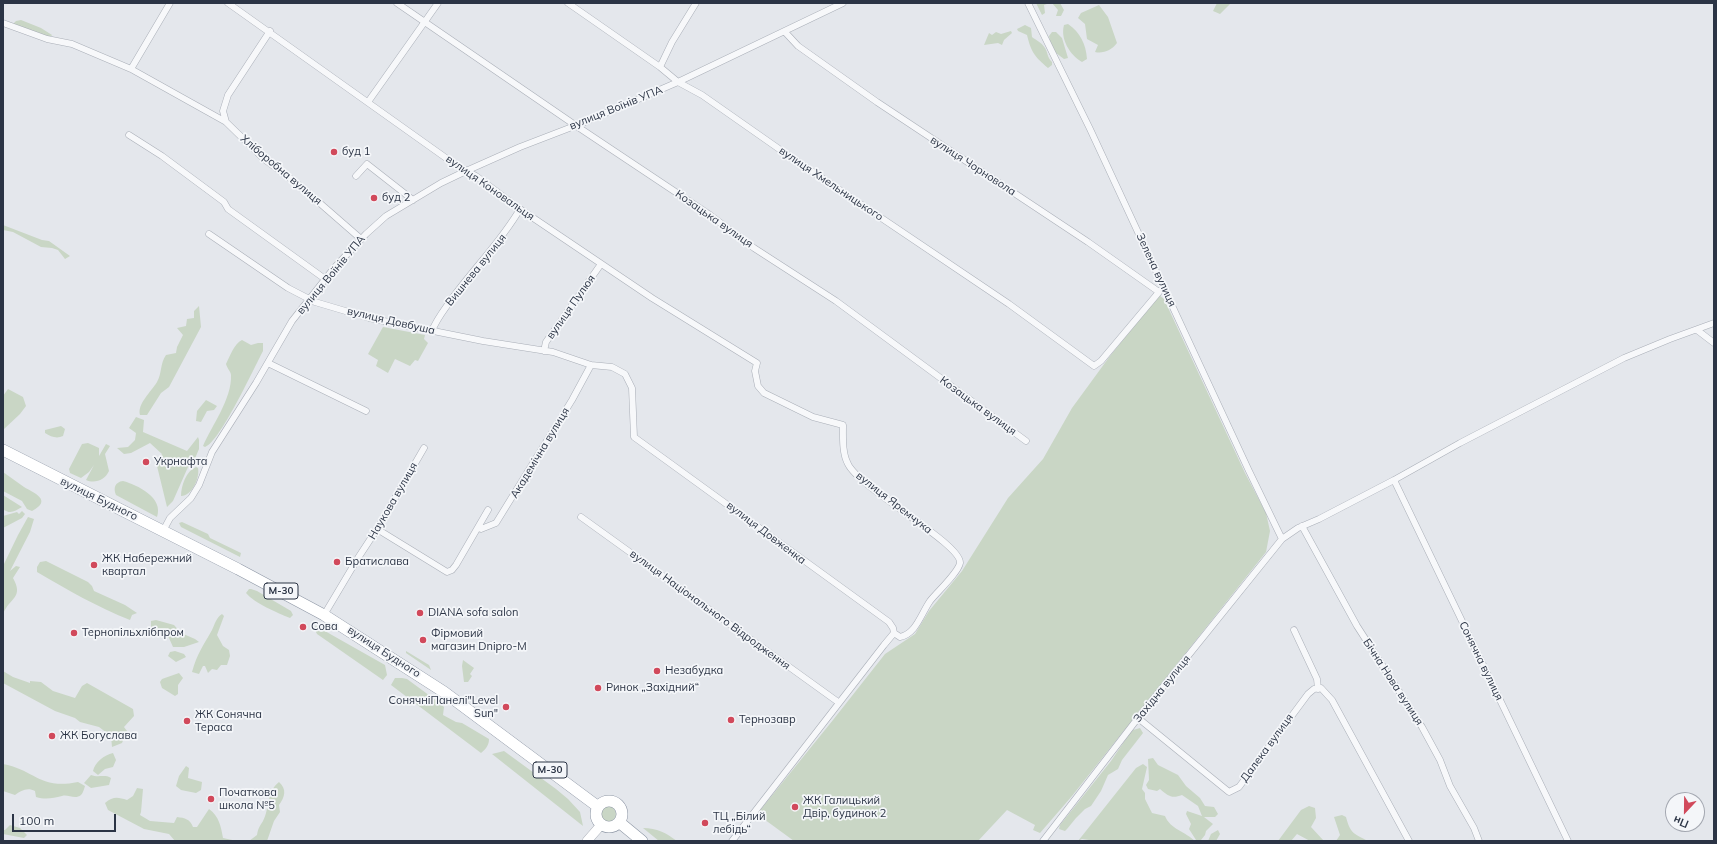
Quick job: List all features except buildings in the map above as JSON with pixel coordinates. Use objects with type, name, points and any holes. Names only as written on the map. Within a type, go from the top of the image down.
[{"type":"highway","name":"вулиця Будного","points":[[3,450],[324,615],[444,692],[598,806]]},
{"type":"highway","points":[[607,801],[618,804],[622,813],[619,822],[608,828],[601,825],[595,814],[598,806],[607,801]]},
{"type":"highway","points":[[619,822],[642,841]]},
{"type":"main road","points":[[587,841],[601,825]]},
{"type":"street","points":[[131,69],[170,3]]},
{"type":"street","name":"вулиця Коновальця","points":[[228,3],[270,31],[466,171],[476,176],[520,209],[652,298],[757,363]]},
{"type":"street","name":"Козацька вулиця","points":[[397,3],[710,215],[754,248],[836,301],[1026,441]]},
{"type":"street","points":[[368,102],[438,3]]},
{"type":"street","name":"вулиця Хмельницького","points":[[568,3],[660,67],[678,82],[702,95],[782,151],[966,275],[1094,366],[1101,361],[1162,290]]},
{"type":"street","points":[[660,67],[672,42],[696,3]]},
{"type":"street","name":"вулиця Воїнів УПА","points":[[163,531],[170,518],[191,498],[199,485],[212,452],[268,363],[292,321],[325,279],[361,239],[386,216],[441,183],[466,171],[520,147],[678,82],[843,3]]},
{"type":"street","name":"Зелена вулиця","points":[[1028,3],[1094,136],[1162,290],[1282,539]]},
{"type":"street","name":"Хліборобна вулиця","points":[[3,23],[47,39],[72,44],[131,69],[226,122],[264,159],[299,185],[361,239]]},
{"type":"street","points":[[226,122],[223,111],[228,95],[270,31]]},
{"type":"street","name":"вулиця Чорновола","points":[[785,32],[798,46],[877,102],[1162,290]]},
{"type":"street","points":[[129,135],[162,156],[224,202],[228,209],[325,279]]},
{"type":"street","points":[[356,176],[367,164],[413,200]]},
{"type":"street","name":"Вишнева вулиця","points":[[432,331],[435,323],[459,289],[509,229],[520,209]]},
{"type":"street","name":"вулиця Довбуша","points":[[210,234],[288,288],[301,296],[310,298],[315,302],[369,318],[544,351],[591,364],[612,367],[625,374],[632,388],[634,437]]},
{"type":"street","name":"вулиця Пулюя","points":[[544,351],[546,342],[601,264]]},
{"type":"street","name":"Західна вулиця","points":[[1043,841],[1138,718],[1282,539],[1302,526],[1319,519],[1394,480],[1460,443],[1624,358],[1670,339],[1714,324]]},
{"type":"street","points":[[1697,330],[1714,343]]},
{"type":"street","points":[[268,363],[366,412]]},
{"type":"street","name":"вулиця Яремчука","points":[[757,363],[755,371],[758,386],[764,393],[813,416],[842,426],[847,463],[851,469],[874,490],[932,533],[958,556],[960,562],[958,569],[937,593],[913,629],[907,636],[900,637],[894,633]]},
{"type":"street","name":"Академічна вулиця","points":[[478,528],[481,529],[496,523],[572,400],[591,364]]},
{"type":"street","name":"вулиця Довженка","points":[[634,437],[888,622],[893,628],[894,633]]},
{"type":"street","name":"Наукова вулиця","points":[[324,615],[358,558],[378,529],[424,448]]},
{"type":"street","name":"Сонячна вулиця","points":[[1394,480],[1568,841]]},
{"type":"street","points":[[378,529],[447,572],[456,565],[488,510]]},
{"type":"street","name":"вулиця Національного Відродження","points":[[581,517],[838,702]]},
{"type":"street","name":"Бічна Нова вулиця","points":[[1302,526],[1357,626],[1422,727],[1440,760],[1450,786],[1480,841]]},
{"type":"street","points":[[1294,630],[1317,679],[1318,689],[1321,688],[1332,700],[1408,841]]},
{"type":"street","points":[[732,841],[838,702],[894,633]]},
{"type":"street","name":"Далека вулиця","points":[[1138,718],[1229,792],[1239,787],[1308,694],[1314,689],[1318,689]]},
{"type":"green space","points":[[1036,3],[1050,3],[1044,5],[1045,13],[1042,15]]},
{"type":"green space","points":[[1052,3],[1060,3],[1064,10],[1061,16],[1056,16],[1058,10]]},
{"type":"green space","points":[[1217,3],[1231,3],[1220,14],[1213,11]]},
{"type":"green space","points":[[1099,5],[1108,17],[1117,43],[1113,48],[1107,51],[1095,52],[1098,45],[1087,39],[1085,24],[1078,18],[1081,13]]},
{"type":"green space","points":[[21,20],[41,28],[52,35],[50,38],[13,24],[16,21]]},
{"type":"green space","points":[[1068,24],[1076,31],[1084,43],[1087,59],[1082,62],[1070,51],[1063,36],[1064,25]]},
{"type":"green space","points":[[1025,25],[1031,28],[1032,37],[1041,43],[1045,48],[1052,62],[1052,65],[1048,68],[1034,54],[1027,35],[1018,31],[1017,29]]},
{"type":"green space","points":[[1011,31],[1012,33],[1004,40],[1002,45],[998,43],[984,45],[989,33],[992,35],[996,32],[1001,34]]},
{"type":"green space","points":[[1052,32],[1056,32],[1062,38],[1068,58],[1064,59],[1052,50],[1049,36]]},
{"type":"green space","points":[[3,225],[42,240],[49,241],[70,256],[65,259],[58,250],[41,247],[13,232],[3,230]]},
{"type":"green space","points":[[1159,295],[1164,299],[1245,473],[1266,513],[1270,531],[1266,552],[1072,796],[1040,833],[1033,830],[1035,825],[1007,810],[978,841],[794,841],[757,814],[885,654],[915,634],[929,611],[962,571],[1008,498],[1043,459],[1072,408],[1110,356]]},
{"type":"green space","points":[[199,306],[201,327],[169,387],[161,393],[147,415],[140,415],[142,402],[159,379],[164,358],[166,355],[176,353],[177,347],[183,335],[177,328],[186,326],[187,319],[194,318],[194,311]]},
{"type":"green space","points":[[383,327],[425,335],[424,339],[428,343],[418,361],[415,360],[410,366],[395,359],[388,373],[376,366],[378,360],[368,354]]},
{"type":"green space","points":[[242,340],[251,345],[263,343],[263,351],[228,419],[211,442],[205,447],[203,446],[221,412],[228,393],[231,375],[226,364],[234,347]]},
{"type":"green space","points":[[8,389],[23,397],[26,406],[20,414],[3,430],[3,396]]},
{"type":"green space","points":[[206,400],[217,406],[214,410],[207,411],[201,422],[196,421],[197,411]]},
{"type":"green space","points":[[136,417],[144,420],[143,432],[187,451],[198,437],[199,449],[193,463],[188,467],[173,501],[167,507],[157,466],[162,454],[150,443],[131,453],[124,454],[117,448],[128,447],[135,440],[136,433],[129,428]]},
{"type":"green space","points":[[61,426],[65,429],[63,436],[54,437],[45,433],[45,430]]},
{"type":"green space","points":[[88,443],[99,448],[99,456],[106,444],[110,446],[105,454],[109,471],[105,477],[93,482],[86,480],[94,465],[89,472],[81,478],[70,473],[69,469],[82,444]]},
{"type":"green space","points":[[196,467],[198,468],[198,477],[192,490],[181,496],[182,488],[187,475]]},
{"type":"green space","points":[[3,472],[40,497],[41,503],[38,507],[32,511],[27,509],[22,501],[3,491]]},
{"type":"green space","points":[[123,481],[142,489],[153,498],[157,504],[157,517],[116,495],[116,484]]},
{"type":"green space","points":[[3,495],[22,507],[12,512],[6,511],[3,509]]},
{"type":"green space","points":[[22,511],[25,514],[22,518],[3,528],[3,516],[17,512],[19,514]]},
{"type":"green space","points":[[28,517],[34,519],[30,532],[10,571],[16,566],[20,567],[13,578],[16,585],[17,594],[3,614],[3,566]]},
{"type":"green space","points":[[182,522],[208,534],[210,538],[241,553],[240,557],[181,527],[179,523]]},
{"type":"green space","points":[[46,561],[88,582],[94,591],[125,605],[137,613],[132,615],[130,620],[71,592],[37,572],[37,567],[40,562]]},
{"type":"green space","points":[[249,589],[257,591],[291,611],[293,615],[290,618],[260,604],[246,593]]},
{"type":"green space","points":[[222,614],[224,616],[217,635],[223,646],[229,650],[230,656],[227,665],[221,665],[217,670],[212,669],[208,673],[205,666],[203,666],[199,674],[192,672],[200,650],[217,619]]},
{"type":"green space","points":[[156,620],[174,625],[181,633],[199,642],[184,647],[173,647],[169,638],[159,634],[151,627],[151,621]]},
{"type":"green space","points":[[316,626],[385,665],[387,675],[383,680],[317,634],[314,628]]},
{"type":"green space","points":[[175,651],[184,654],[186,657],[176,662],[168,656],[170,652]]},
{"type":"green space","points":[[406,651],[429,665],[431,670],[406,653]]},
{"type":"green space","points":[[463,660],[474,668],[470,674],[472,676],[468,682],[464,682],[462,666]]},
{"type":"green space","points":[[3,671],[13,677],[30,683],[30,681],[41,682],[53,691],[75,698],[82,686],[87,683],[133,709],[134,716],[124,727],[127,731],[122,743],[112,747],[111,736],[99,727],[80,722],[75,718],[55,711],[3,683]]},
{"type":"green space","points":[[179,673],[183,678],[178,685],[178,694],[175,696],[162,688],[160,682],[162,679]]},
{"type":"green space","points":[[395,678],[407,679],[444,707],[443,715],[456,722],[462,723],[489,739],[486,748],[481,753],[391,685]]},
{"type":"green space","points":[[1140,728],[1143,733],[1122,760],[1118,769],[1108,775],[1101,791],[1091,806],[1085,809],[1065,831],[1059,829],[1060,825],[1111,761],[1130,733],[1133,730]]},
{"type":"green space","points":[[504,751],[568,799],[580,812],[583,826],[492,754]]},
{"type":"green space","points":[[113,753],[116,760],[113,767],[105,769],[98,775],[93,771],[100,759]]},
{"type":"green space","points":[[1153,758],[1158,765],[1178,775],[1186,786],[1200,798],[1205,806],[1214,807],[1218,814],[1215,817],[1204,817],[1213,824],[1206,831],[1201,840],[1196,840],[1189,829],[1191,824],[1186,814],[1187,811],[1202,816],[1198,806],[1182,795],[1173,797],[1160,789],[1157,791],[1148,789],[1146,785],[1149,780],[1148,759]]},
{"type":"green space","points":[[3,764],[23,770],[46,781],[65,784],[78,782],[85,786],[82,794],[76,797],[64,796],[40,798],[36,797],[35,791],[30,789],[22,790],[15,795],[3,791]]},
{"type":"green space","points":[[1143,764],[1147,767],[1142,789],[1145,793],[1145,799],[1152,813],[1165,816],[1174,827],[1195,841],[1096,841],[1082,839],[1078,841],[1136,768]]},
{"type":"green space","points":[[186,766],[189,768],[188,778],[202,782],[201,790],[196,793],[181,790],[176,786],[179,776]]},
{"type":"green space","points":[[91,775],[106,776],[111,778],[109,785],[91,788],[84,783]]},
{"type":"green space","points":[[279,782],[283,787],[284,796],[279,805],[280,812],[274,821],[267,841],[249,841],[257,835],[265,816],[272,790]]},
{"type":"green space","points":[[137,788],[143,789],[140,815],[150,821],[174,823],[177,817],[187,819],[193,827],[197,827],[209,809],[217,818],[223,838],[237,841],[175,841],[169,834],[144,829],[108,810],[105,803],[116,798],[127,800],[133,796]]},
{"type":"green space","points":[[608,806],[614,808],[616,814],[614,820],[608,822],[602,820],[600,814],[602,808]]},
{"type":"green space","points":[[1309,806],[1315,808],[1316,818],[1311,827],[1324,841],[1310,841],[1297,834],[1291,841],[1278,841],[1301,810]]},
{"type":"green space","points":[[1342,815],[1346,817],[1349,827],[1353,832],[1359,837],[1368,841],[1336,841],[1340,835],[1334,817]]},
{"type":"green space","points":[[10,825],[20,828],[27,835],[24,838],[3,834],[3,830]]},
{"type":"green space","points":[[643,828],[661,832],[677,841],[659,841]]},
{"type":"green space","points":[[1218,830],[1220,834],[1216,841],[1208,841],[1211,834]]},
{"type":"place","name":"буд 1","points":[[334,152]]},
{"type":"place","name":"буд 2","points":[[374,198]]},
{"type":"place","name":"Укрнафта","points":[[146,462]]},
{"type":"place","name":"Братислава","points":[[337,562]]},
{"type":"place","name":"ЖК Набережний квартал","points":[[94,565]]},
{"type":"place","name":"DIANA sofa salon","points":[[420,613]]},
{"type":"place","name":"Сова","points":[[303,627]]},
{"type":"place","name":"Тернопільхлібпром","points":[[74,633]]},
{"type":"place","name":"Фірмовий магазин Dnipro-M","points":[[423,640]]},
{"type":"place","name":"Незабудка","points":[[657,671]]},
{"type":"place","name":"Ринок „Західний“","points":[[598,688]]},
{"type":"place","name":"СонячніПанелі\"Level Sun\"","points":[[506,707]]},
{"type":"place","name":"Тернозавр","points":[[731,720]]},
{"type":"place","name":"ЖК Сонячна Тераса","points":[[187,721]]},
{"type":"place","name":"ЖК Богуслава","points":[[52,736]]},
{"type":"place","name":"Початкова школа №5","points":[[211,799]]},
{"type":"place","name":"ЖК Галицький Двір, будинок 2","points":[[795,807]]},
{"type":"place","name":"ТЦ „Білий лебідь“","points":[[705,823]]}]
